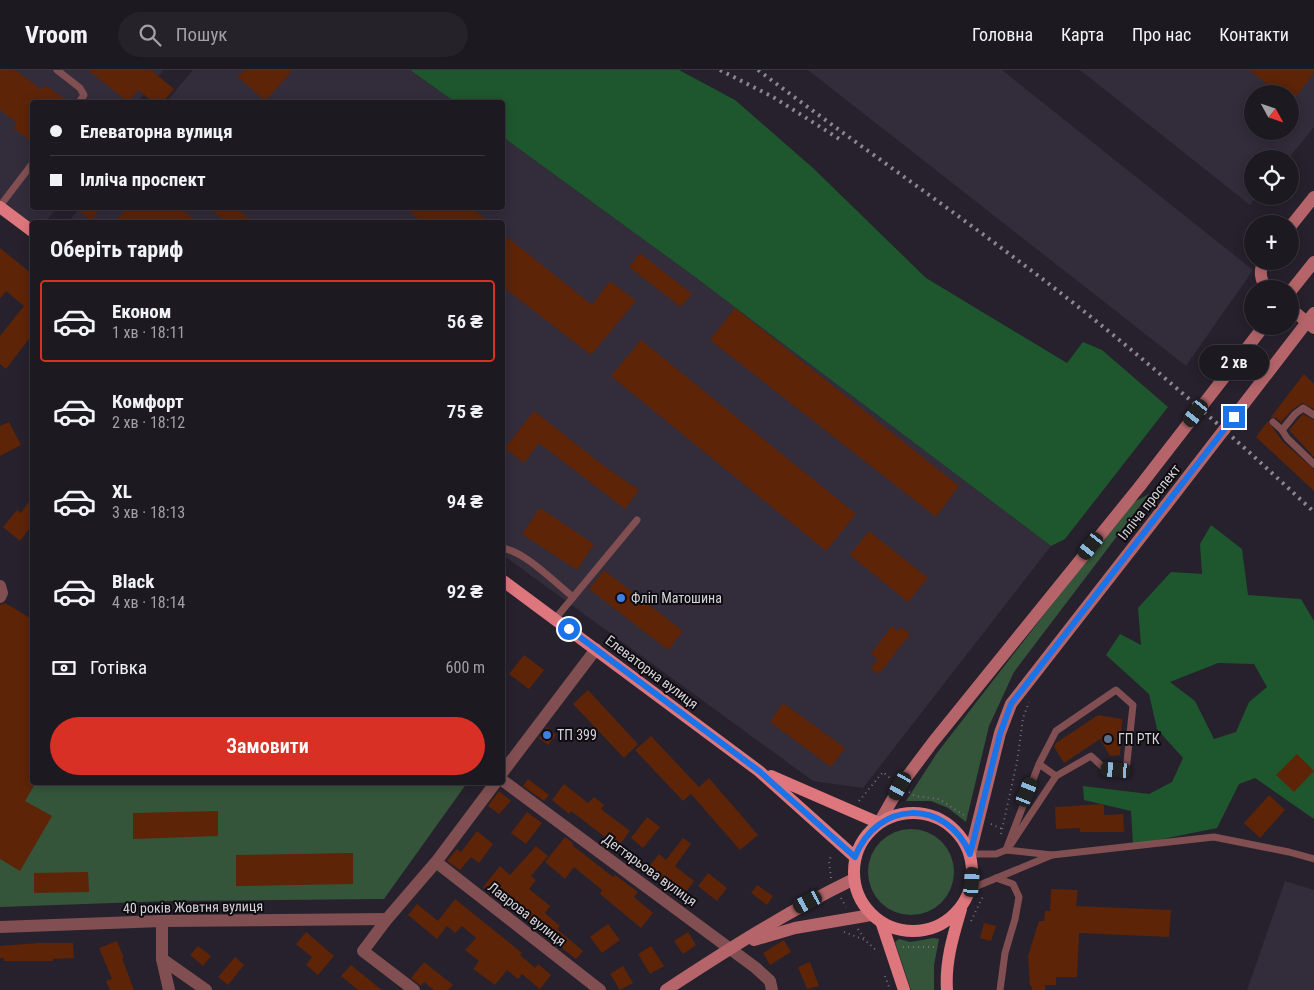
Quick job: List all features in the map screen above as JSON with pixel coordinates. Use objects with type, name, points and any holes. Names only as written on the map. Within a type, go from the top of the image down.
[{"type":"main road","points":[[1299,216],[1314,197]]},
{"type":"main road","points":[[0,207],[30,230]]},
{"type":"main road","points":[[1299,281],[1314,262]]},
{"type":"main road","points":[[1299,313],[1312,321]]},
{"type":"main road","name":"Ілліча проспект","points":[[970,854],[1000,734],[1011,704],[1312,321]]},
{"type":"main road","name":"Ілліча проспект","points":[[879,824],[900,786],[932,742],[1140,486],[1257,335]]},
{"type":"main road","name":"Елеваторна вулиця","points":[[505,582],[759,771],[855,857]]},
{"type":"main road","name":"Елеваторна вулиця","points":[[759,771],[879,824]]},
{"type":"main road","points":[[947,990],[946,977],[951,945],[962,906],[970,889],[972,871],[970,854],[963,841],[954,830],[936,818],[910,813],[890,818],[879,824],[864,838],[855,857],[854,879],[860,900],[871,915],[882,924],[905,932],[929,930],[953,917],[962,906]]},
{"type":"main road","points":[[666,990],[730,948],[795,910],[854,879]]},
{"type":"main road","points":[[730,948],[796,928],[871,915]]},
{"type":"main road","points":[[882,924],[904,990]]},
{"type":"street","points":[[0,586],[2,593],[0,597]]},
{"type":"street","points":[[505,769],[596,650]]},
{"type":"street","name":"Дегтярьова вулиця","points":[[505,782],[756,968],[770,982],[772,990]]},
{"type":"street","points":[[414,990],[362,951],[386,919],[436,862],[494,785]]},
{"type":"street","name":"Лаврова вулиця","points":[[436,862],[600,990]]},
{"type":"street","name":"40 років Жовтня вулиця","points":[[0,927],[162,921],[386,919]]},
{"type":"street","points":[[162,921],[162,959],[168,990]]},
{"type":"street","points":[[162,959],[206,990]]},
{"type":"lane","points":[[57,70],[80,88],[84,95],[80,100]]},
{"type":"lane","points":[[0,207],[30,167]]},
{"type":"lane","points":[[1282,430],[1303,408],[1314,415]]},
{"type":"lane","points":[[1273,422],[1314,464]]},
{"type":"lane","points":[[555,619],[637,520]]},
{"type":"lane","points":[[505,549],[512,550],[526,559],[573,597]]},
{"type":"lane","points":[[1116,690],[1133,705],[1126,771],[1106,770],[1092,756],[1056,776],[1006,850],[1039,764],[1056,731],[1116,690]]},
{"type":"lane","points":[[1039,764],[1056,776]]},
{"type":"lane","points":[[970,854],[996,854],[1006,850],[1052,855],[1214,837],[1314,859]]},
{"type":"lane","points":[[970,889],[1052,855]]},
{"type":"lane","points":[[993,880],[1013,884],[1019,897],[1005,953],[1000,990]]},
{"type":"path","points":[[996,854],[1017,762],[1024,718],[1030,699]]},
{"type":"path","points":[[970,923],[993,880]]},
{"type":"path","points":[[841,931],[866,940],[878,953],[899,947],[931,948],[951,945]]},
{"type":"path","points":[[884,971],[890,990]]},
{"type":"shaded area","points":[[0,70],[163,70],[140,100],[30,100],[30,210],[55,210],[47,220],[30,220],[30,222],[0,199]]},
{"type":"shaded area","points":[[193,70],[410,70],[452,100],[168,100]]},
{"type":"shaded area","points":[[808,70],[1002,70],[1244,263],[1244,270],[1253,270],[1246,280],[1244,280],[1244,283],[1186,366]]},
{"type":"shaded area","points":[[1080,70],[1314,70],[1314,127],[1295,150],[1244,150],[1244,200]]},
{"type":"shaded area","points":[[505,138],[695,277],[1051,546],[863,788],[813,781],[505,556],[505,220],[70,220],[78,210],[505,210]]},
{"type":"shaded area","points":[[1285,881],[1314,890],[1314,990],[1247,990]]},
{"type":"green space","points":[[410,70],[679,70],[735,100],[813,168],[926,278],[1067,363],[1083,342],[1102,350],[1168,407],[1065,539],[1051,546],[695,277],[505,138],[505,100],[452,100]]},
{"type":"green space","points":[[1149,494],[1014,672],[989,726],[966,822],[948,808],[931,801],[906,801],[937,753],[1091,554],[1134,502]]},
{"type":"green space","points":[[1211,525],[1242,549],[1248,595],[1301,599],[1314,621],[1314,819],[1255,778],[1239,784],[1217,828],[1133,845],[1131,811],[1084,800],[1083,786],[1149,794],[1172,782],[1183,758],[1157,729],[1149,694],[1106,655],[1120,634],[1141,645],[1138,608],[1171,572],[1202,574],[1200,544]],"holes":[[[1218,663],[1254,664],[1267,687],[1249,702],[1236,732],[1214,739],[1195,701],[1170,682]]]},
{"type":"green space","points":[[34,785],[466,785],[384,899],[170,901],[0,907],[0,844]]},
{"type":"green space","points":[[911,829],[927,832],[935,836],[947,848],[951,856],[954,872],[951,888],[947,896],[935,908],[927,912],[911,915],[895,912],[887,908],[875,896],[871,888],[868,872],[871,856],[875,848],[887,836],[895,832]]},
{"type":"green space","points":[[934,938],[939,939],[934,965],[934,990],[911,990],[895,942],[899,939],[910,942]]},
{"type":"building","points":[[0,70],[15,70],[42,90],[45,85],[66,100],[30,100],[30,141],[13,128],[17,123],[0,110]]},
{"type":"building","points":[[88,70],[151,70],[174,89],[165,100],[150,100],[138,90],[130,100],[126,100]]},
{"type":"building","points":[[244,70],[293,70],[266,100],[238,77]]},
{"type":"building","points":[[1249,70],[1314,70],[1314,73],[1299,92],[1299,85],[1268,85]]},
{"type":"building","points":[[78,210],[99,210],[91,220]]},
{"type":"building","points":[[125,210],[182,210],[196,220],[117,220]]},
{"type":"building","points":[[211,210],[238,210],[251,220],[224,220]]},
{"type":"building","points":[[408,210],[474,210],[486,220],[420,220]]},
{"type":"building","points":[[505,235],[592,305],[610,281],[636,301],[591,355],[505,288]]},
{"type":"building","points":[[0,248],[30,272],[30,338],[6,369],[0,364],[0,336],[24,306],[6,291],[0,299]]},
{"type":"building","points":[[640,253],[692,294],[681,307],[629,267]]},
{"type":"building","points":[[735,308],[959,486],[936,517],[710,340]]},
{"type":"building","points":[[641,340],[856,514],[826,551],[611,376]]},
{"type":"building","points":[[1304,374],[1314,384],[1314,409],[1302,403],[1292,410],[1281,422],[1271,417]]},
{"type":"building","points":[[534,411],[604,466],[639,490],[625,509],[539,443],[524,463],[505,448]]},
{"type":"building","points":[[1303,414],[1314,420],[1314,457],[1289,430]]},
{"type":"building","points":[[1268,421],[1283,442],[1314,469],[1314,491],[1256,437]]},
{"type":"building","points":[[9,422],[21,445],[0,456],[0,426]]},
{"type":"building","points":[[30,500],[30,528],[20,541],[3,527],[17,510],[21,513]]},
{"type":"building","points":[[540,508],[594,544],[577,570],[522,534]]},
{"type":"building","points":[[869,531],[928,578],[908,602],[850,555]]},
{"type":"building","points":[[604,570],[683,631],[668,650],[589,589]]},
{"type":"building","points":[[5,603],[30,618],[30,785],[34,785],[25,801],[52,816],[20,871],[0,859],[0,605]]},
{"type":"building","points":[[892,626],[898,631],[901,627],[910,634],[879,674],[871,668],[878,659],[871,654]]},
{"type":"building","points":[[524,655],[544,670],[529,689],[509,674]]},
{"type":"building","points":[[588,690],[638,744],[624,758],[573,704]]},
{"type":"building","points":[[783,703],[845,748],[831,767],[770,722]]},
{"type":"building","points":[[1098,715],[1122,719],[1120,755],[1110,756],[1100,739],[1064,763],[1054,747],[1056,743]]},
{"type":"building","points":[[547,727],[556,735],[548,745],[539,738]]},
{"type":"building","points":[[651,736],[699,787],[709,778],[758,835],[740,850],[691,794],[683,801],[635,750]]},
{"type":"building","points":[[1297,754],[1314,771],[1294,792],[1276,775]]},
{"type":"building","points":[[528,779],[549,795],[544,801],[523,786]]},
{"type":"building","points":[[564,784],[588,803],[594,797],[604,805],[601,809],[630,831],[618,847],[571,811],[569,814],[552,800]]},
{"type":"building","points":[[499,791],[511,801],[499,814],[488,806]]},
{"type":"building","points":[[1269,795],[1285,810],[1260,838],[1244,823]]},
{"type":"building","points":[[1104,804],[1104,815],[1123,814],[1124,832],[1080,832],[1080,828],[1056,829],[1055,807]]},
{"type":"building","points":[[218,811],[218,836],[133,839],[133,813]]},
{"type":"building","points":[[527,812],[542,823],[526,844],[511,833]]},
{"type":"building","points":[[647,817],[660,827],[643,848],[631,838]]},
{"type":"building","points":[[477,831],[493,844],[479,863],[471,857],[460,870],[447,861],[457,849],[461,852]]},
{"type":"building","points":[[565,837],[573,843],[572,845],[613,877],[615,875],[638,892],[634,897],[653,913],[641,928],[600,894],[602,890],[574,867],[565,879],[545,862]]},
{"type":"building","points":[[683,838],[691,844],[675,866],[694,881],[680,900],[665,888],[667,885],[647,869],[659,854],[666,860]]},
{"type":"building","points":[[536,846],[548,856],[531,876],[536,880],[529,889],[550,906],[545,913],[560,926],[557,929],[583,951],[576,959],[523,917],[529,911],[498,886],[492,894],[483,887],[500,866],[510,875]]},
{"type":"building","points":[[353,853],[353,884],[236,886],[236,855]]},
{"type":"building","points":[[88,872],[89,892],[34,893],[34,873]]},
{"type":"building","points":[[708,873],[727,888],[717,901],[698,886]]},
{"type":"building","points":[[757,885],[773,896],[767,905],[751,893]]},
{"type":"building","points":[[1051,889],[1078,890],[1076,906],[1171,910],[1169,937],[1079,933],[1077,977],[1056,977],[1056,985],[1045,985],[1045,990],[1032,990],[1032,986],[1030,986],[1028,956],[1039,921],[1044,921],[1045,911],[1050,911]]},
{"type":"building","points":[[455,899],[522,953],[520,955],[535,968],[538,964],[551,975],[540,989],[522,974],[518,979],[507,970],[495,985],[473,969],[479,961],[465,950],[476,938],[462,926],[455,933],[447,926],[437,939],[408,915],[417,904],[438,921]]},
{"type":"building","points":[[984,923],[996,926],[991,941],[980,938]]},
{"type":"building","points":[[608,924],[620,940],[602,953],[590,937]]},
{"type":"building","points":[[306,932],[334,956],[318,975],[306,965],[312,957],[296,944]]},
{"type":"building","points":[[688,932],[696,945],[683,954],[674,941]]},
{"type":"building","points":[[784,940],[791,952],[770,965],[763,953]]},
{"type":"building","points":[[117,941],[134,990],[110,990],[106,981],[112,979],[99,948]]},
{"type":"building","points":[[73,943],[74,958],[53,959],[53,961],[4,961],[4,958],[0,958],[0,946]]},
{"type":"building","points":[[198,946],[211,956],[203,966],[190,955]]},
{"type":"building","points":[[651,946],[664,966],[650,974],[638,954]]},
{"type":"building","points":[[235,957],[244,965],[228,985],[218,977]]},
{"type":"building","points":[[424,962],[453,985],[448,990],[434,990],[424,982],[421,986],[411,978]]},
{"type":"building","points":[[810,962],[819,986],[807,989],[798,967]]},
{"type":"building","points":[[351,965],[382,990],[358,990],[341,976]]},
{"type":"building","points":[[623,966],[633,983],[620,990],[610,974]]},
{"type":"railway","points":[[720,70],[773,97],[841,140]]},
{"type":"railway","points":[[758,70],[988,238],[1096,321],[1207,415],[1314,512]]},
{"type":"place","name":"Фліп Матошина","points":[[621,598]]},
{"type":"place","name":"ТП 399","points":[[547,735]]},
{"type":"place","name":"ГП РТК","points":[[1108,739]]},
{"type":"route","points":[[569,629],[759,771],[855,857],[864,838],[871,830],[890,818],[910,813],[926,814],[946,823],[960,836],[970,854],[1000,734],[1011,704],[1234,417]]}]
